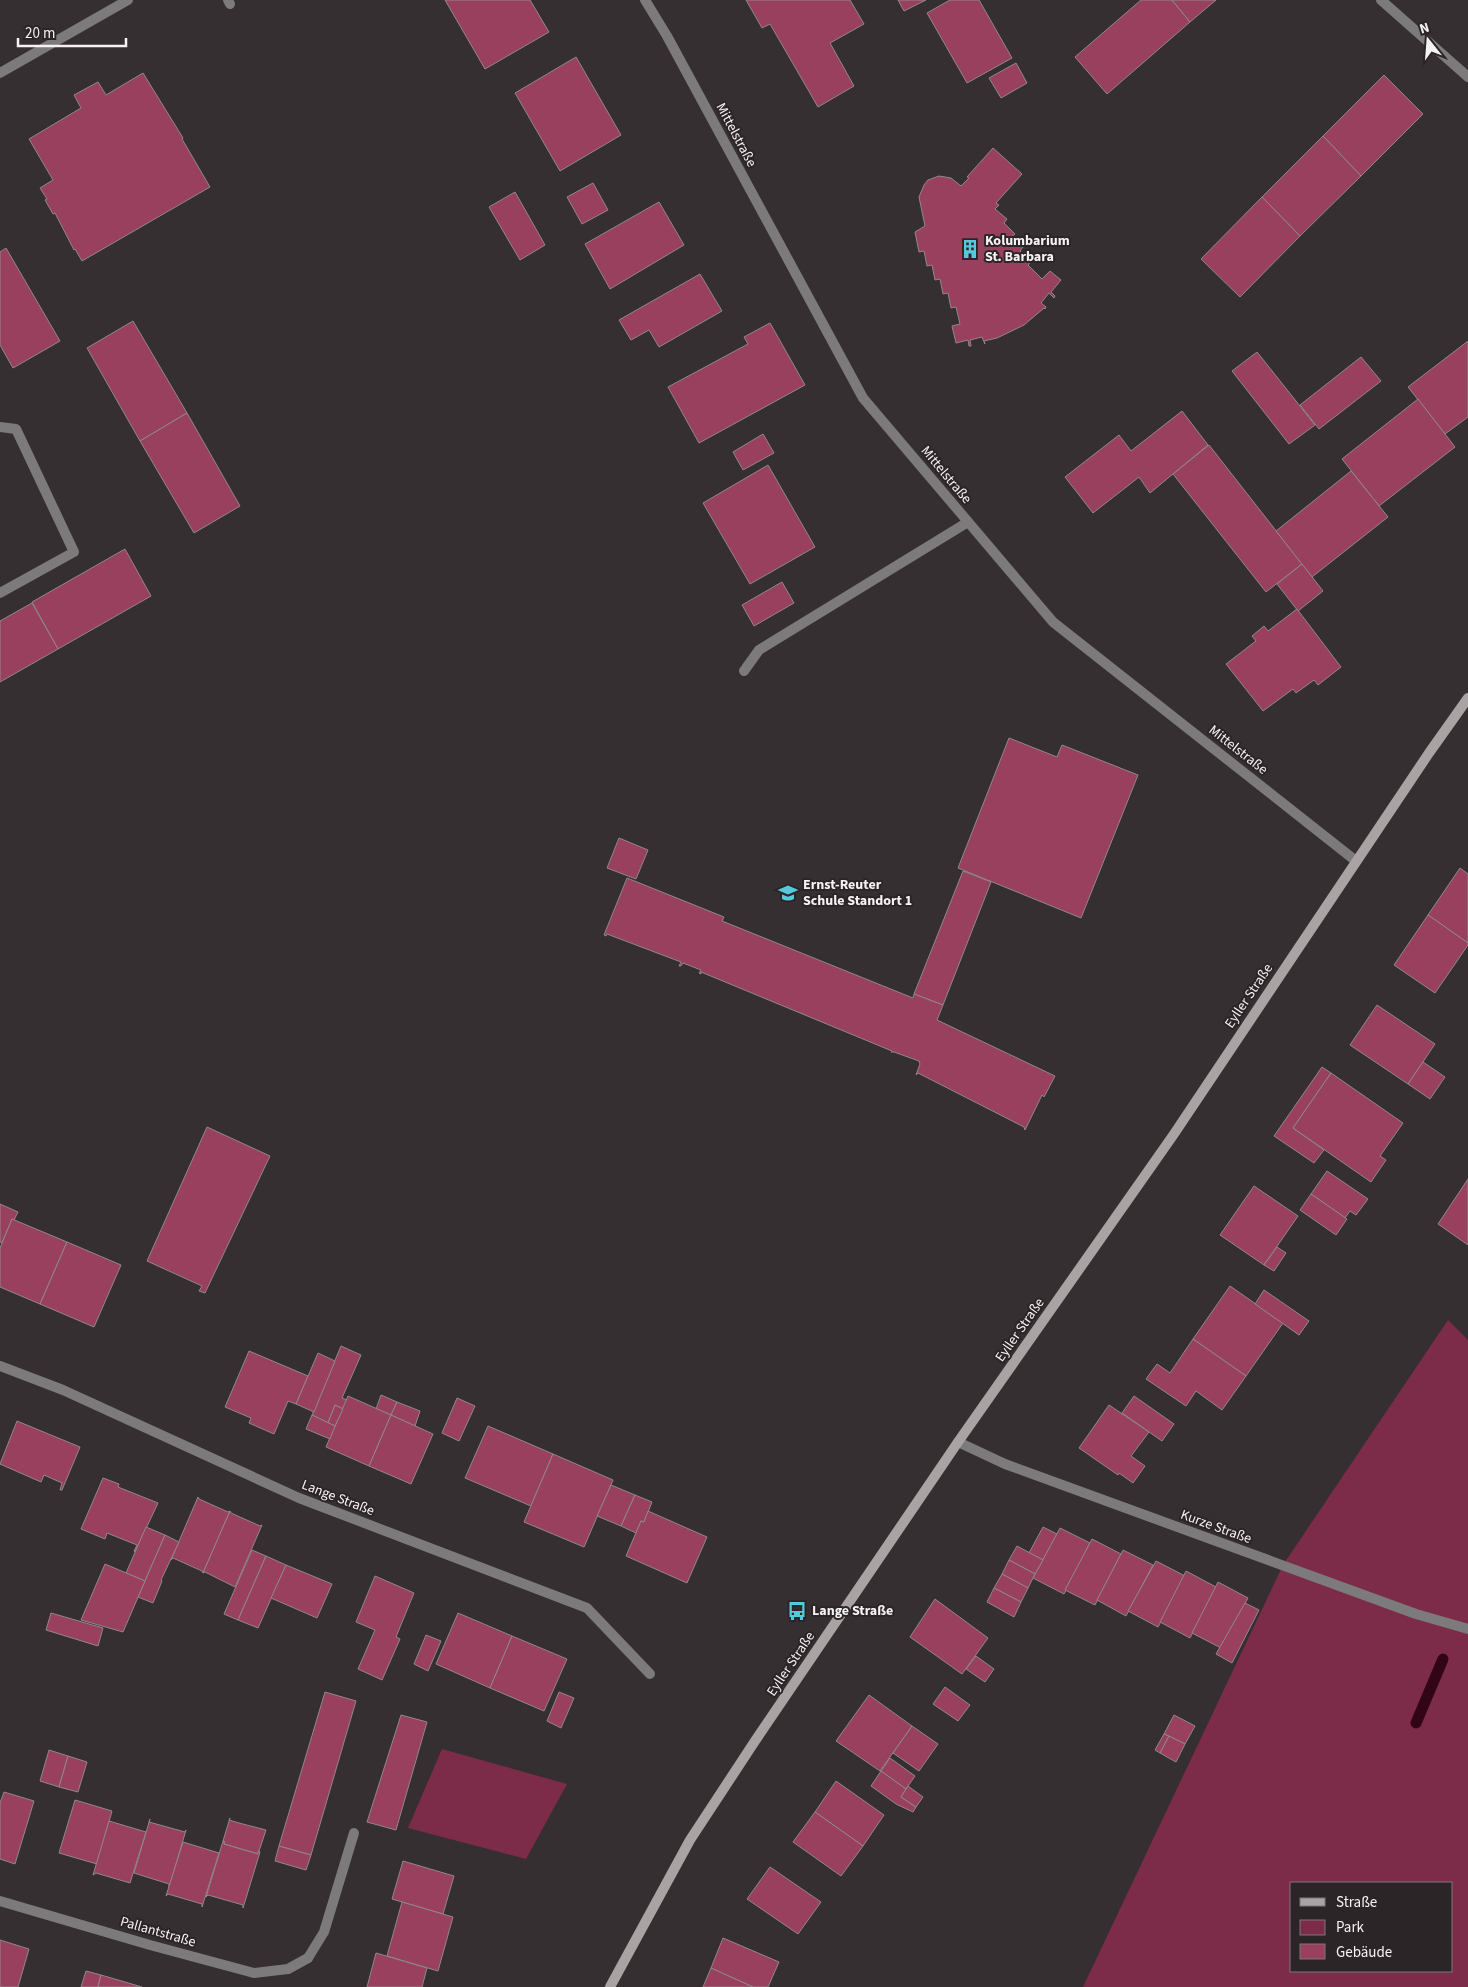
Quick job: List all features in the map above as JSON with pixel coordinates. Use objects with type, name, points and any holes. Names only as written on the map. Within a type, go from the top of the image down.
[{"type":"main road","name":"Eyller Straße","points":[[610,1987],[690,1840],[807,1664],[958,1442],[1137,1188],[1356,861],[1468,698]]},
{"type":"street","points":[[0,72],[128,0]]},
{"type":"street","name":"Mittelstraße","points":[[645,0],[672,44],[863,398],[1053,622],[1356,861]]},
{"type":"street","points":[[1380,0],[1468,77]]},
{"type":"street","points":[[0,427],[16,429],[74,552],[0,593]]},
{"type":"street","points":[[744,671],[759,650],[968,522]]},
{"type":"street","name":"Lange Straße","points":[[0,1366],[63,1390],[299,1498],[587,1608],[650,1674]]},
{"type":"street","name":"Kurze Straße","points":[[958,1442],[1005,1464],[1416,1614],[1468,1629]]},
{"type":"street","name":"Pallantstraße","points":[[0,1901],[254,1973],[288,1969],[308,1958],[324,1932],[354,1833]]},
{"type":"green space","points":[[1448,1320],[1468,1340],[1468,1987],[1083,1987],[1283,1565]]},
{"type":"green space","points":[[442,1749],[567,1784],[526,1859],[408,1828]]},
{"type":"building","points":[[445,0],[530,0],[549,32],[485,69]]},
{"type":"building","points":[[746,0],[850,0],[864,24],[830,43],[854,86],[818,107],[770,24],[762,28]]},
{"type":"building","points":[[898,0],[926,0],[904,11]]},
{"type":"building","points":[[950,0],[979,0],[1012,58],[967,83],[927,13]]},
{"type":"building","points":[[1141,0],[1172,0],[1190,22],[1107,94],[1075,57]]},
{"type":"building","points":[[1172,0],[1216,0],[1190,22]]},
{"type":"building","points":[[576,57],[621,135],[560,171],[515,93]]},
{"type":"building","points":[[1016,63],[1027,83],[1001,98],[989,78]]},
{"type":"building","points":[[143,73],[183,138],[210,187],[82,261],[74,250],[55,213],[53,214],[45,200],[47,199],[40,188],[53,180],[29,139],[81,108],[74,95],[98,82],[106,95]]},
{"type":"building","points":[[1384,75],[1423,114],[1361,176],[1323,136]]},
{"type":"building","points":[[1323,136],[1361,176],[1300,236],[1262,197]]},
{"type":"building","name":"Kolumbarium St. Barbara","points":[[993,148],[1022,174],[996,203],[999,205],[995,209],[1007,219],[1004,223],[1015,234],[1011,237],[1023,247],[1020,251],[1031,261],[1028,265],[1042,279],[1050,271],[1061,280],[1051,292],[1055,296],[1054,298],[1049,293],[1041,303],[1046,307],[1045,309],[1024,325],[997,338],[984,341],[985,344],[982,337],[970,340],[971,346],[969,346],[968,340],[956,343],[952,326],[960,324],[956,307],[951,308],[948,293],[943,294],[940,279],[935,280],[932,265],[927,266],[924,251],[919,252],[915,232],[925,226],[919,197],[928,180],[939,176],[951,178],[961,186]]},
{"type":"building","points":[[593,183],[608,210],[582,224],[567,197]]},
{"type":"building","points":[[515,192],[545,245],[520,260],[489,207]]},
{"type":"building","points":[[1262,197],[1300,236],[1240,297],[1201,259]]},
{"type":"building","points":[[659,202],[684,245],[610,289],[585,244]]},
{"type":"building","points":[[6,248],[60,341],[13,368],[0,345],[0,252]]},
{"type":"building","points":[[700,274],[722,311],[659,347],[649,330],[631,340],[619,320]]},
{"type":"building","points":[[133,321],[187,413],[140,441],[87,348]]},
{"type":"building","points":[[770,323],[805,385],[699,443],[668,387],[748,344],[744,337]]},
{"type":"building","points":[[1468,341],[1468,417],[1445,434],[1408,387]]},
{"type":"building","points":[[1257,352],[1315,425],[1289,444],[1232,371]]},
{"type":"building","points":[[1361,357],[1381,381],[1319,429],[1300,405]]},
{"type":"building","points":[[1418,399],[1455,447],[1379,506],[1342,459]]},
{"type":"building","points":[[1182,411],[1208,445],[1150,493],[1139,477],[1093,513],[1065,477],[1119,435],[1131,451]]},
{"type":"building","points":[[187,413],[240,506],[194,533],[140,441]]},
{"type":"building","points":[[763,434],[774,453],[743,470],[733,452]]},
{"type":"building","points":[[1209,445],[1302,564],[1266,592],[1173,474]]},
{"type":"building","points":[[768,465],[815,547],[750,584],[703,503]]},
{"type":"building","points":[[1351,471],[1388,517],[1312,577],[1276,531]]},
{"type":"building","points":[[125,549],[151,596],[58,649],[32,602]]},
{"type":"building","points":[[1302,564],[1323,591],[1298,611],[1277,584]]},
{"type":"building","points":[[782,582],[794,603],[754,626],[742,605]]},
{"type":"building","points":[[32,603],[58,649],[0,682],[0,621]]},
{"type":"building","points":[[1297,609],[1341,667],[1318,685],[1314,680],[1296,693],[1293,689],[1263,711],[1226,664],[1256,641],[1252,636],[1264,626],[1268,631]]},
{"type":"building","points":[[1009,738],[1057,757],[1062,745],[1138,775],[1081,918],[958,868]]},
{"type":"building","points":[[619,838],[648,850],[636,879],[607,868]]},
{"type":"building","points":[[1460,868],[1468,874],[1468,943],[1428,915]]},
{"type":"building","points":[[963,871],[991,882],[943,1005],[914,994]]},
{"type":"building","points":[[627,878],[724,917],[722,921],[913,998],[914,994],[943,1005],[937,1020],[1055,1076],[1044,1097],[1042,1095],[1025,1130],[1024,1127],[918,1073],[916,1075],[920,1064],[919,1061],[891,1052],[701,972],[701,974],[699,973],[701,970],[683,963],[679,966],[681,962],[607,934],[606,936],[604,935]]},
{"type":"building","points":[[1428,915],[1468,943],[1435,993],[1394,965]]},
{"type":"building","points":[[1377,1005],[1435,1044],[1408,1084],[1350,1045]]},
{"type":"building","points":[[1423,1062],[1445,1077],[1430,1099],[1408,1084]]},
{"type":"building","points":[[1322,1067],[1331,1073],[1293,1128],[1324,1150],[1314,1163],[1274,1136]]},
{"type":"building","points":[[1331,1073],[1403,1123],[1380,1156],[1386,1160],[1371,1182],[1293,1128]]},
{"type":"building","points":[[207,1127],[270,1156],[205,1293],[199,1291],[202,1286],[147,1261]]},
{"type":"building","points":[[1327,1171],[1368,1199],[1356,1215],[1350,1211],[1345,1218],[1311,1194]]},
{"type":"building","points":[[1468,1179],[1468,1245],[1438,1224]]},
{"type":"building","points":[[1254,1186],[1298,1216],[1264,1265],[1220,1235]]},
{"type":"building","points":[[1311,1194],[1347,1219],[1336,1235],[1300,1210]]},
{"type":"building","points":[[0,1204],[18,1212],[14,1220],[12,1219],[2,1243],[0,1242]]},
{"type":"building","points":[[12,1219],[67,1242],[40,1304],[0,1287],[0,1248]]},
{"type":"building","points":[[67,1242],[121,1265],[94,1327],[40,1304]]},
{"type":"building","points":[[1277,1247],[1286,1253],[1274,1271],[1264,1265]]},
{"type":"building","points":[[1230,1286],[1283,1323],[1246,1376],[1193,1339]]},
{"type":"building","points":[[1264,1290],[1309,1321],[1299,1335],[1255,1304]]},
{"type":"building","points":[[1193,1339],[1246,1376],[1222,1410],[1196,1391],[1186,1406],[1146,1379],[1157,1364],[1170,1373]]},
{"type":"building","points":[[341,1346],[361,1355],[342,1398],[347,1400],[343,1409],[335,1405],[328,1423],[312,1415]]},
{"type":"building","points":[[249,1351],[308,1376],[296,1404],[288,1401],[274,1434],[249,1423],[251,1418],[225,1407]]},
{"type":"building","points":[[318,1353],[335,1361],[314,1412],[296,1404]]},
{"type":"building","points":[[381,1395],[397,1402],[391,1415],[376,1409]]},
{"type":"building","points":[[348,1396],[391,1415],[369,1466],[326,1447]]},
{"type":"building","points":[[1134,1396],[1174,1424],[1162,1441],[1122,1413]]},
{"type":"building","points":[[457,1398],[475,1406],[459,1441],[442,1433]]},
{"type":"building","points":[[397,1402],[420,1411],[415,1426],[391,1415]]},
{"type":"building","points":[[335,1405],[343,1409],[335,1426],[328,1423]]},
{"type":"building","points":[[1109,1405],[1149,1432],[1131,1456],[1145,1466],[1133,1483],[1079,1448]]},
{"type":"building","points":[[312,1415],[335,1426],[330,1439],[306,1429]]},
{"type":"building","points":[[391,1415],[433,1434],[411,1484],[369,1466]]},
{"type":"building","points":[[17,1421],[80,1447],[62,1490],[60,1490],[62,1483],[44,1475],[41,1482],[0,1464]]},
{"type":"building","points":[[488,1426],[553,1454],[531,1506],[465,1478]]},
{"type":"building","points":[[553,1454],[613,1480],[584,1547],[524,1522]]},
{"type":"building","points":[[103,1478],[119,1484],[118,1487],[158,1503],[135,1552],[137,1545],[107,1533],[105,1539],[81,1529]]},
{"type":"building","points":[[611,1485],[635,1495],[621,1526],[597,1516]]},
{"type":"building","points":[[635,1495],[652,1502],[644,1522],[641,1521],[636,1533],[621,1526]]},
{"type":"building","points":[[198,1497],[228,1512],[230,1511],[203,1573],[173,1558],[171,1560]]},
{"type":"building","points":[[230,1511],[260,1526],[262,1525],[235,1587],[205,1572],[203,1573]]},
{"type":"building","points":[[648,1511],[707,1537],[687,1583],[626,1556],[641,1521],[644,1522]]},
{"type":"building","points":[[146,1527],[165,1535],[145,1581],[126,1573]]},
{"type":"building","points":[[1043,1527],[1057,1534],[1043,1560],[1029,1553]]},
{"type":"building","points":[[1060,1528],[1090,1543],[1064,1594],[1033,1578]]},
{"type":"building","points":[[165,1535],[179,1542],[161,1580],[153,1603],[138,1597]]},
{"type":"building","points":[[1092,1539],[1121,1554],[1095,1605],[1065,1590]]},
{"type":"building","points":[[1017,1546],[1043,1560],[1035,1574],[1009,1560]]},
{"type":"building","points":[[252,1550],[266,1556],[238,1620],[224,1614]]},
{"type":"building","points":[[1123,1550],[1153,1565],[1126,1616],[1097,1600]]},
{"type":"building","points":[[266,1556],[286,1565],[258,1628],[238,1620]]},
{"type":"building","points":[[1009,1560],[1035,1574],[1028,1588],[1002,1574]]},
{"type":"building","points":[[1156,1561],[1185,1576],[1158,1627],[1128,1611]]},
{"type":"building","points":[[105,1564],[145,1581],[123,1632],[81,1620]]},
{"type":"building","points":[[286,1565],[332,1584],[317,1618],[271,1598]]},
{"type":"building","points":[[1186,1571],[1216,1587],[1190,1638],[1160,1622]]},
{"type":"building","points":[[1002,1574],[1028,1588],[1021,1602],[994,1588]]},
{"type":"building","points":[[375,1576],[414,1593],[396,1637],[400,1639],[382,1680],[358,1669],[375,1630],[356,1622]]},
{"type":"building","points":[[1218,1582],[1248,1598],[1221,1648],[1192,1633]]},
{"type":"building","points":[[994,1588],[1021,1602],[1014,1617],[987,1602]]},
{"type":"building","points":[[935,1599],[988,1638],[962,1674],[910,1637]]},
{"type":"building","points":[[1245,1603],[1259,1610],[1232,1663],[1216,1654]]},
{"type":"building","points":[[51,1613],[103,1628],[98,1646],[46,1630]]},
{"type":"building","points":[[458,1613],[512,1636],[490,1688],[436,1664]]},
{"type":"building","points":[[426,1635],[441,1641],[428,1671],[414,1664]]},
{"type":"building","points":[[512,1636],[567,1659],[544,1711],[490,1688]]},
{"type":"building","points":[[976,1656],[994,1669],[985,1682],[966,1669]]},
{"type":"building","points":[[945,1687],[970,1705],[958,1721],[933,1704]]},
{"type":"building","points":[[325,1692],[356,1701],[311,1855],[279,1846]]},
{"type":"building","points":[[559,1692],[574,1698],[561,1728],[547,1721]]},
{"type":"building","points":[[869,1695],[912,1726],[880,1771],[836,1741]]},
{"type":"building","points":[[401,1715],[427,1722],[396,1830],[367,1822]]},
{"type":"building","points":[[1174,1715],[1195,1726],[1185,1744],[1164,1734]]},
{"type":"building","points":[[912,1726],[938,1744],[919,1771],[893,1753]]},
{"type":"building","points":[[1164,1734],[1169,1736],[1160,1753],[1155,1750]]},
{"type":"building","points":[[1169,1736],[1185,1744],[1176,1762],[1160,1753]]},
{"type":"building","points":[[49,1750],[68,1756],[59,1787],[40,1781]]},
{"type":"building","points":[[68,1756],[87,1762],[78,1792],[59,1787]]},
{"type":"building","points":[[890,1758],[915,1776],[906,1789],[881,1771]]},
{"type":"building","points":[[881,1771],[906,1789],[901,1797],[916,1807],[913,1812],[896,1804],[871,1786]]},
{"type":"building","points":[[836,1781],[884,1815],[863,1846],[815,1812]]},
{"type":"building","points":[[908,1786],[923,1797],[916,1807],[901,1797]]},
{"type":"building","points":[[4,1792],[34,1801],[15,1864],[0,1859],[0,1803]]},
{"type":"building","points":[[75,1800],[112,1811],[97,1864],[59,1853]]},
{"type":"building","points":[[815,1812],[863,1846],[841,1876],[793,1842]]},
{"type":"building","points":[[229,1820],[266,1830],[258,1854],[224,1844],[223,1841]]},
{"type":"building","points":[[109,1821],[146,1832],[130,1883],[96,1873],[93,1875]]},
{"type":"building","points":[[149,1822],[185,1832],[186,1830],[169,1888],[169,1884],[134,1873]]},
{"type":"building","points":[[223,1841],[224,1844],[258,1854],[258,1851],[260,1852],[243,1908],[243,1905],[208,1895],[206,1897]]},
{"type":"building","points":[[183,1842],[219,1853],[202,1907],[202,1904],[168,1894],[166,1896]]},
{"type":"building","points":[[279,1846],[311,1855],[306,1870],[275,1861]]},
{"type":"building","points":[[403,1861],[454,1876],[443,1914],[392,1899]]},
{"type":"building","points":[[770,1867],[821,1902],[798,1934],[747,1899]]},
{"type":"building","points":[[402,1902],[453,1917],[438,1971],[387,1956]]},
{"type":"building","points":[[723,1938],[779,1962],[768,1987],[753,1987],[711,1968]]},
{"type":"building","points":[[0,1940],[29,1949],[18,1987],[0,1987]]},
{"type":"building","points":[[376,1953],[427,1968],[422,1987],[367,1987]]},
{"type":"building","points":[[711,1968],[753,1987],[703,1987]]},
{"type":"building","points":[[86,1971],[101,1975],[98,1987],[81,1987]]},
{"type":"building","points":[[101,1975],[142,1987],[98,1987]]},
{"type":"waterway","points":[[1416,1723],[1443,1659]]},
{"type":"place","name":"Kolumbarium St. Barbara","points":[[970,249]]},
{"type":"place","name":"Ernst-Reuter Schule Standort 1","points":[[788,893]]},
{"type":"place","name":"Lange Straße","points":[[797,1611]]}]
